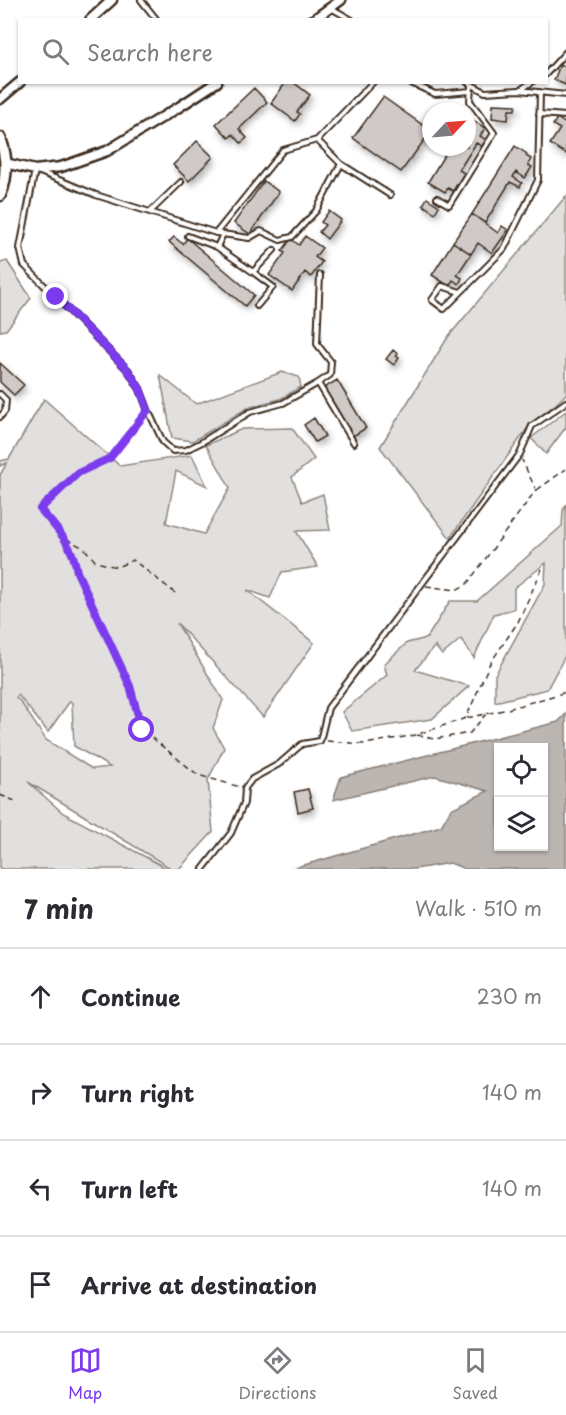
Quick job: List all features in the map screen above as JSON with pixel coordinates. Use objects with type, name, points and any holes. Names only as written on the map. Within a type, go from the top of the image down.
[{"type":"main road","points":[[0,138],[6,175],[0,195]]},
{"type":"street","points":[[92,18],[112,0]]},
{"type":"street","points":[[316,18],[341,0]]},
{"type":"street","points":[[0,99],[18,84]]},
{"type":"street","points":[[5,163],[35,170],[61,167],[107,150],[214,84]]},
{"type":"lane","points":[[141,0],[155,18]]},
{"type":"lane","points":[[331,8],[348,18]]},
{"type":"lane","points":[[548,72],[566,52]]},
{"type":"lane","points":[[216,233],[283,150],[317,140],[371,84]]},
{"type":"lane","points":[[413,84],[435,94],[471,91]]},
{"type":"lane","points":[[437,198],[449,205],[494,133],[470,101],[469,84]]},
{"type":"lane","points":[[469,84],[485,92],[519,90],[566,95]]},
{"type":"lane","points":[[519,90],[529,84]]},
{"type":"lane","points":[[460,292],[442,286],[432,300],[444,309],[504,249],[538,180],[540,92]]},
{"type":"lane","points":[[539,114],[566,116]]},
{"type":"lane","points":[[317,140],[341,164],[390,195]]},
{"type":"lane","points":[[320,275],[317,344],[331,362],[330,375],[283,403],[250,412],[186,450],[173,451],[163,442],[140,389],[128,370],[24,265],[20,248],[35,170],[96,195],[216,233],[249,238],[261,231],[280,240],[292,237],[316,211],[341,164]]},
{"type":"lane","points":[[150,212],[181,183]]},
{"type":"lane","points":[[217,247],[223,234]]},
{"type":"lane","points":[[188,236],[217,247],[273,287],[257,306]]},
{"type":"lane","points":[[253,272],[274,250]]},
{"type":"lane","points":[[318,383],[354,443]]},
{"type":"lane","points":[[0,394],[6,400],[5,411],[0,417]]},
{"type":"lane","points":[[204,869],[231,833],[244,803],[245,788],[252,779],[279,764],[302,744],[320,741],[328,708],[520,454],[532,426],[566,402]]},
{"type":"path","points":[[148,410],[110,458],[78,473],[40,509],[65,538],[75,558],[77,572],[130,686],[142,730],[198,775],[245,788]]},
{"type":"path","points":[[520,454],[536,490]]},
{"type":"path","points":[[422,585],[456,590],[466,585],[536,490],[566,469]]},
{"type":"path","points":[[65,538],[84,548],[96,562],[117,567],[134,560],[175,593]]},
{"type":"path","points":[[466,718],[489,665],[518,622],[543,567]]},
{"type":"path","points":[[320,741],[364,744],[416,735],[466,718],[508,709],[566,692]]},
{"type":"path","points":[[416,735],[434,739],[470,734],[487,714]]},
{"type":"path","points":[[0,795],[15,801]]},
{"type":"shaded area","points":[[566,196],[566,394],[531,423],[450,538],[380,447],[448,337]]},
{"type":"shaded area","points":[[7,261],[31,298],[6,330],[0,331],[0,263]]},
{"type":"shaded area","points":[[282,372],[299,377],[301,387],[280,399],[249,407],[193,441],[172,438],[160,375],[196,404]]},
{"type":"shaded area","points":[[44,399],[120,466],[192,455],[207,486],[176,471],[166,523],[204,534],[230,488],[206,445],[242,429],[292,428],[314,459],[292,477],[302,502],[323,494],[330,530],[296,531],[318,567],[282,572],[270,598],[247,590],[314,643],[263,717],[177,623],[223,700],[213,728],[224,748],[208,780],[213,832],[179,869],[172,869],[28,782],[63,813],[168,869],[0,869],[0,475],[7,463],[0,466],[0,461],[9,459]],"holes":[[[18,695],[48,732],[70,701],[72,703],[74,746],[110,767],[92,769],[46,740],[16,698]]]},
{"type":"shaded area","points":[[566,411],[566,427],[546,454],[531,438]]},
{"type":"shaded area","points":[[566,505],[566,654],[547,689],[495,702],[495,675],[545,584],[546,563],[514,588],[514,609],[494,614],[474,658],[461,639],[442,655],[435,646],[415,670],[469,686],[432,719],[352,731],[342,712],[387,675],[384,664],[407,643],[427,638],[450,601],[477,601],[562,526],[563,510]]},
{"type":"shaded area","points":[[566,714],[566,869],[465,869],[450,863],[415,869],[290,869],[441,826],[451,809],[488,791],[435,776],[333,800],[341,777],[558,722]]},
{"type":"building","points":[[560,65],[566,67],[566,85],[554,80]]},
{"type":"building","points":[[285,84],[296,84],[310,95],[297,112],[300,114],[295,121],[271,103]]},
{"type":"building","points":[[254,88],[267,102],[239,129],[247,138],[241,143],[233,134],[229,138],[216,124]]},
{"type":"building","points":[[383,97],[422,125],[422,143],[401,172],[353,138]]},
{"type":"building","points":[[493,104],[516,105],[515,110],[509,110],[508,120],[492,118]]},
{"type":"building","points":[[557,118],[566,124],[566,154],[550,144],[560,129],[553,125]]},
{"type":"building","points":[[476,122],[485,128],[480,136],[486,140],[482,146],[476,143]]},
{"type":"building","points":[[197,141],[213,157],[189,181],[173,165]]},
{"type":"building","points":[[515,146],[527,154],[526,156],[531,159],[528,165],[532,167],[525,178],[516,172],[513,177],[522,183],[520,187],[510,182],[485,223],[472,214]]},
{"type":"building","points":[[444,156],[468,156],[459,170],[464,173],[453,191],[448,188],[445,192],[428,182]]},
{"type":"building","points":[[264,181],[279,192],[250,234],[234,223]]},
{"type":"building","points":[[427,198],[439,206],[435,213],[423,205]]},
{"type":"building","points":[[329,211],[341,220],[327,239],[319,232],[325,225],[321,222]]},
{"type":"building","points":[[472,214],[498,233],[502,226],[508,230],[492,253],[478,243],[471,254],[453,242]]},
{"type":"building","points":[[305,236],[322,248],[315,257],[322,262],[311,277],[305,272],[292,291],[269,275],[285,253],[282,251],[291,239],[299,245]]},
{"type":"building","points":[[174,237],[183,244],[187,238],[254,295],[245,306],[169,242]]},
{"type":"building","points":[[453,242],[471,254],[457,275],[462,278],[459,284],[453,280],[449,286],[432,275]]},
{"type":"building","points":[[393,350],[399,358],[394,365],[386,359]]},
{"type":"building","points":[[0,363],[24,385],[14,395],[0,382]]},
{"type":"building","points":[[337,380],[366,428],[353,436],[324,388]]},
{"type":"building","points":[[314,418],[325,436],[315,442],[304,425]]},
{"type":"building","points":[[308,789],[313,808],[298,812],[294,792]]},
{"type":"route","points":[[56,297],[128,370],[140,389],[148,410],[110,458],[78,473],[40,509],[65,538],[75,558],[77,572],[130,686],[142,730]]}]
